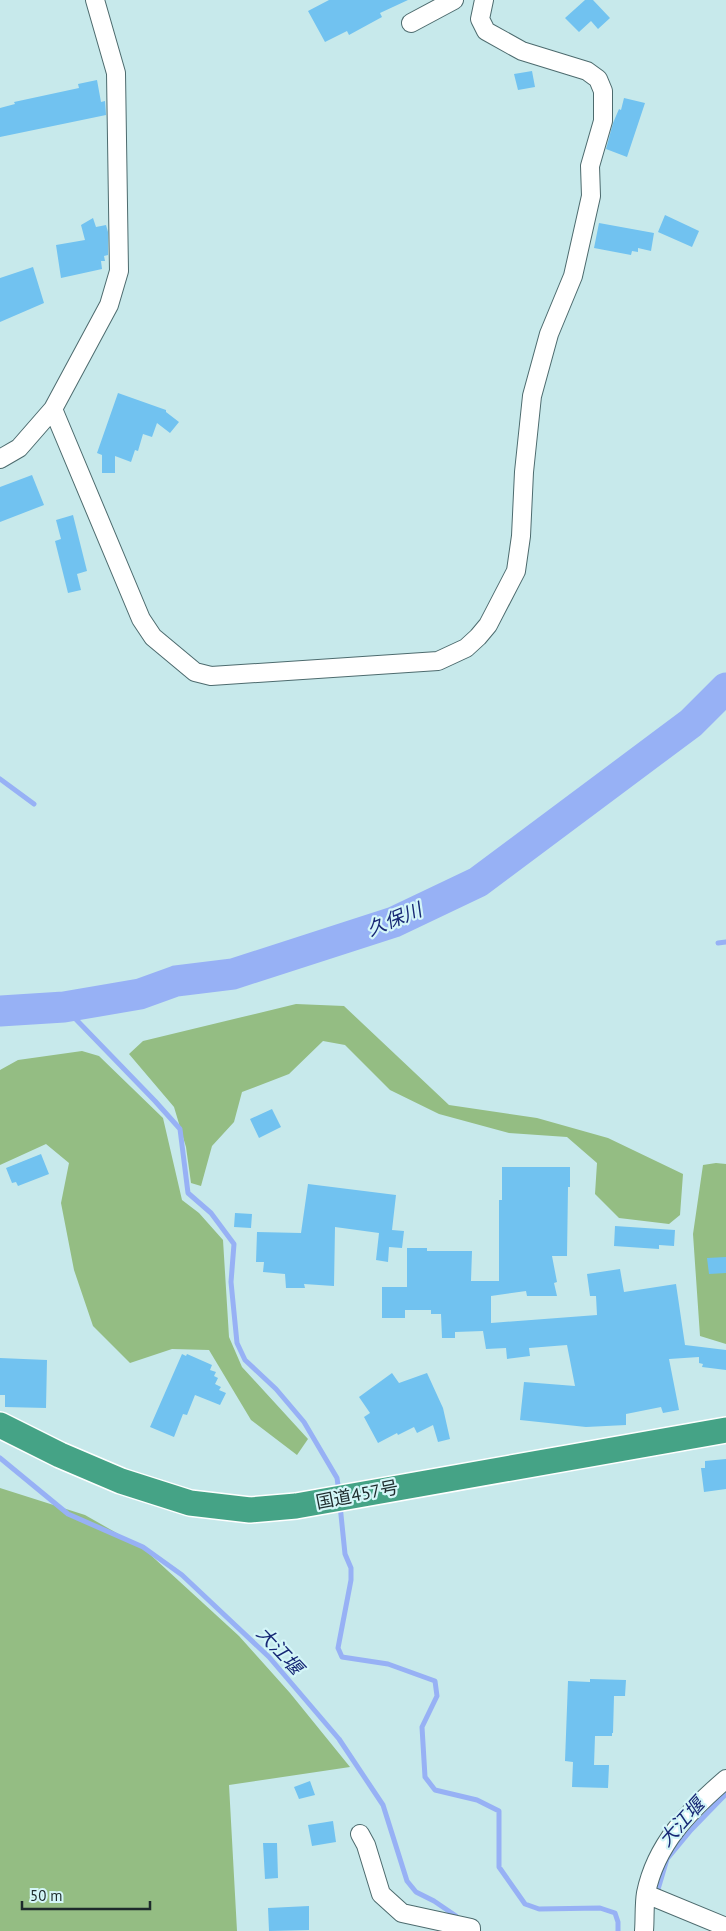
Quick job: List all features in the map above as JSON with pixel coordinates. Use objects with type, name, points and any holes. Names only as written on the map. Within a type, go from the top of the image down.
[{"type":"highway","name":"国道457号","points":[[0,1425],[60,1455],[121,1481],[190,1503],[250,1510],[296,1506],[726,1430]]},
{"type":"street","points":[[0,459],[19,448],[53,409],[109,305],[119,271],[116,73],[95,0]]},
{"type":"street","points":[[411,23],[454,0]]},
{"type":"street","points":[[53,409],[141,619],[153,637],[195,672],[211,676],[438,662],[466,648],[488,624],[516,572],[521,536],[524,472],[532,396],[549,334],[573,276],[591,196],[590,166],[603,121],[603,91],[598,79],[587,71],[522,51],[486,31],[480,19],[484,0]]},
{"type":"street","points":[[644,1931],[646,1894],[654,1866],[666,1841],[686,1816],[726,1780]]},
{"type":"street","points":[[360,1834],[366,1845],[381,1894],[402,1913],[470,1928],[471,1931]]},
{"type":"street","points":[[646,1894],[726,1927]]},
{"type":"green space","points":[[296,1004],[344,1006],[449,1105],[537,1118],[608,1138],[683,1174],[680,1215],[669,1224],[619,1218],[595,1194],[597,1163],[567,1137],[509,1133],[439,1114],[390,1090],[345,1045],[323,1041],[289,1074],[242,1092],[234,1122],[212,1146],[201,1186],[191,1183],[186,1147],[174,1107],[129,1054],[143,1041]]},
{"type":"green space","points":[[82,1051],[99,1056],[163,1118],[182,1200],[199,1213],[223,1240],[229,1337],[242,1367],[308,1439],[297,1455],[251,1420],[209,1350],[172,1349],[130,1363],[93,1326],[74,1270],[61,1203],[69,1163],[46,1144],[0,1165],[0,1070],[18,1060]]},
{"type":"green space","points":[[726,1164],[726,1344],[700,1336],[693,1234],[703,1165]]},
{"type":"green space","points":[[0,1488],[85,1515],[143,1548],[239,1636],[290,1693],[350,1767],[229,1785],[237,1931],[0,1931]]},
{"type":"building","points":[[329,0],[408,0],[380,13],[382,17],[349,35],[347,31],[325,42],[308,11]]},
{"type":"building","points":[[585,0],[593,0],[610,18],[598,29],[591,21],[579,32],[565,18]]},
{"type":"building","points":[[532,71],[535,87],[518,90],[514,74]]},
{"type":"building","points":[[97,80],[101,102],[105,101],[106,115],[0,137],[0,108],[15,104],[14,102],[79,88],[78,84]]},
{"type":"building","points":[[624,98],[645,103],[627,157],[606,149],[613,123],[619,109],[621,110]]},
{"type":"building","points":[[665,215],[699,231],[692,247],[658,232]]},
{"type":"building","points":[[93,218],[96,227],[106,225],[108,232],[108,255],[104,256],[105,261],[101,261],[102,269],[61,278],[56,245],[85,240],[81,225]]},
{"type":"building","points":[[599,223],[654,233],[651,251],[638,248],[638,252],[632,251],[631,255],[594,248]]},
{"type":"building","points":[[33,267],[44,303],[0,322],[0,278]]},
{"type":"building","points":[[118,393],[166,410],[179,422],[170,433],[157,423],[152,437],[143,434],[138,451],[135,450],[131,462],[115,456],[115,473],[102,473],[102,455],[97,453]]},
{"type":"building","points":[[32,475],[44,505],[0,522],[0,487]]},
{"type":"building","points":[[73,515],[87,571],[77,574],[81,590],[68,593],[55,541],[61,539],[56,520]]},
{"type":"building","points":[[272,1109],[281,1127],[259,1138],[250,1119]]},
{"type":"building","points":[[41,1154],[49,1174],[18,1186],[16,1182],[12,1183],[6,1168]]},
{"type":"building","points":[[502,1167],[570,1167],[567,1256],[552,1256],[557,1282],[554,1283],[557,1296],[527,1296],[526,1291],[491,1296],[491,1323],[597,1315],[596,1296],[590,1296],[587,1274],[620,1269],[624,1292],[676,1284],[685,1345],[726,1350],[726,1370],[702,1367],[703,1364],[699,1363],[699,1357],[669,1359],[679,1410],[663,1413],[661,1407],[626,1414],[626,1425],[586,1427],[520,1420],[524,1382],[575,1386],[567,1345],[529,1348],[530,1356],[507,1359],[506,1348],[486,1349],[483,1331],[455,1332],[455,1338],[442,1338],[441,1314],[431,1314],[431,1310],[405,1310],[405,1318],[382,1318],[382,1287],[407,1287],[407,1248],[427,1248],[427,1251],[472,1251],[471,1281],[499,1281],[499,1200],[502,1200]]},
{"type":"building","points":[[308,1184],[396,1195],[392,1230],[404,1231],[402,1248],[389,1247],[388,1262],[376,1260],[379,1233],[335,1227],[334,1286],[304,1284],[305,1288],[286,1288],[285,1274],[263,1272],[264,1262],[256,1262],[257,1232],[301,1233]]},
{"type":"building","points":[[235,1213],[252,1214],[251,1228],[234,1227]]},
{"type":"building","points":[[615,1226],[675,1230],[674,1246],[659,1245],[659,1249],[614,1246]]},
{"type":"building","points":[[726,1257],[726,1273],[709,1274],[707,1258]]},
{"type":"building","points":[[182,1354],[186,1356],[187,1354],[212,1365],[210,1370],[216,1372],[214,1376],[218,1378],[215,1384],[221,1387],[219,1390],[226,1393],[220,1405],[195,1395],[187,1415],[183,1414],[174,1437],[150,1427]]},
{"type":"building","points":[[0,1358],[47,1360],[46,1408],[5,1407],[5,1395],[0,1395]]},
{"type":"building","points":[[392,1373],[399,1383],[427,1373],[443,1408],[450,1439],[438,1442],[433,1425],[417,1433],[414,1427],[378,1443],[364,1417],[370,1413],[359,1397]]},
{"type":"building","points":[[726,1459],[726,1489],[704,1492],[701,1468],[705,1468],[705,1461]]},
{"type":"building","points":[[590,1679],[626,1680],[625,1696],[614,1696],[612,1736],[595,1736],[594,1765],[609,1765],[608,1788],[572,1787],[573,1762],[565,1761],[568,1681],[590,1682]]},
{"type":"building","points":[[310,1781],[315,1795],[299,1799],[294,1787]]},
{"type":"building","points":[[333,1821],[336,1842],[312,1846],[308,1825]]},
{"type":"building","points":[[263,1843],[277,1843],[278,1878],[265,1879]]},
{"type":"building","points":[[309,1906],[309,1930],[269,1931],[268,1908]]},
{"type":"waterway","name":"久保川","points":[[0,1011],[64,1007],[140,994],[176,981],[233,974],[394,922],[478,882],[691,723],[726,688]]},
{"type":"waterway","points":[[0,779],[34,804]]},
{"type":"waterway","points":[[718,943],[726,942]]},
{"type":"waterway","points":[[64,1007],[180,1129],[188,1193],[211,1213],[234,1244],[231,1282],[237,1343],[245,1360],[276,1389],[304,1422],[337,1478],[339,1492]]},
{"type":"waterway","name":"大江堰","points":[[0,1458],[68,1514],[143,1547],[182,1575],[269,1657],[339,1739],[383,1805],[407,1881],[416,1892],[434,1901],[456,1916],[458,1922]]},
{"type":"waterway","points":[[340,1505],[345,1554],[351,1568],[351,1580],[338,1648],[342,1657],[388,1664],[435,1681],[437,1696],[422,1727],[425,1777],[435,1790],[477,1800],[499,1811],[499,1867],[525,1904],[539,1909],[600,1908],[615,1913],[618,1931]]},
{"type":"waterway","name":"大江堰","points":[[656,1896],[667,1859],[691,1830],[726,1794]]}]
